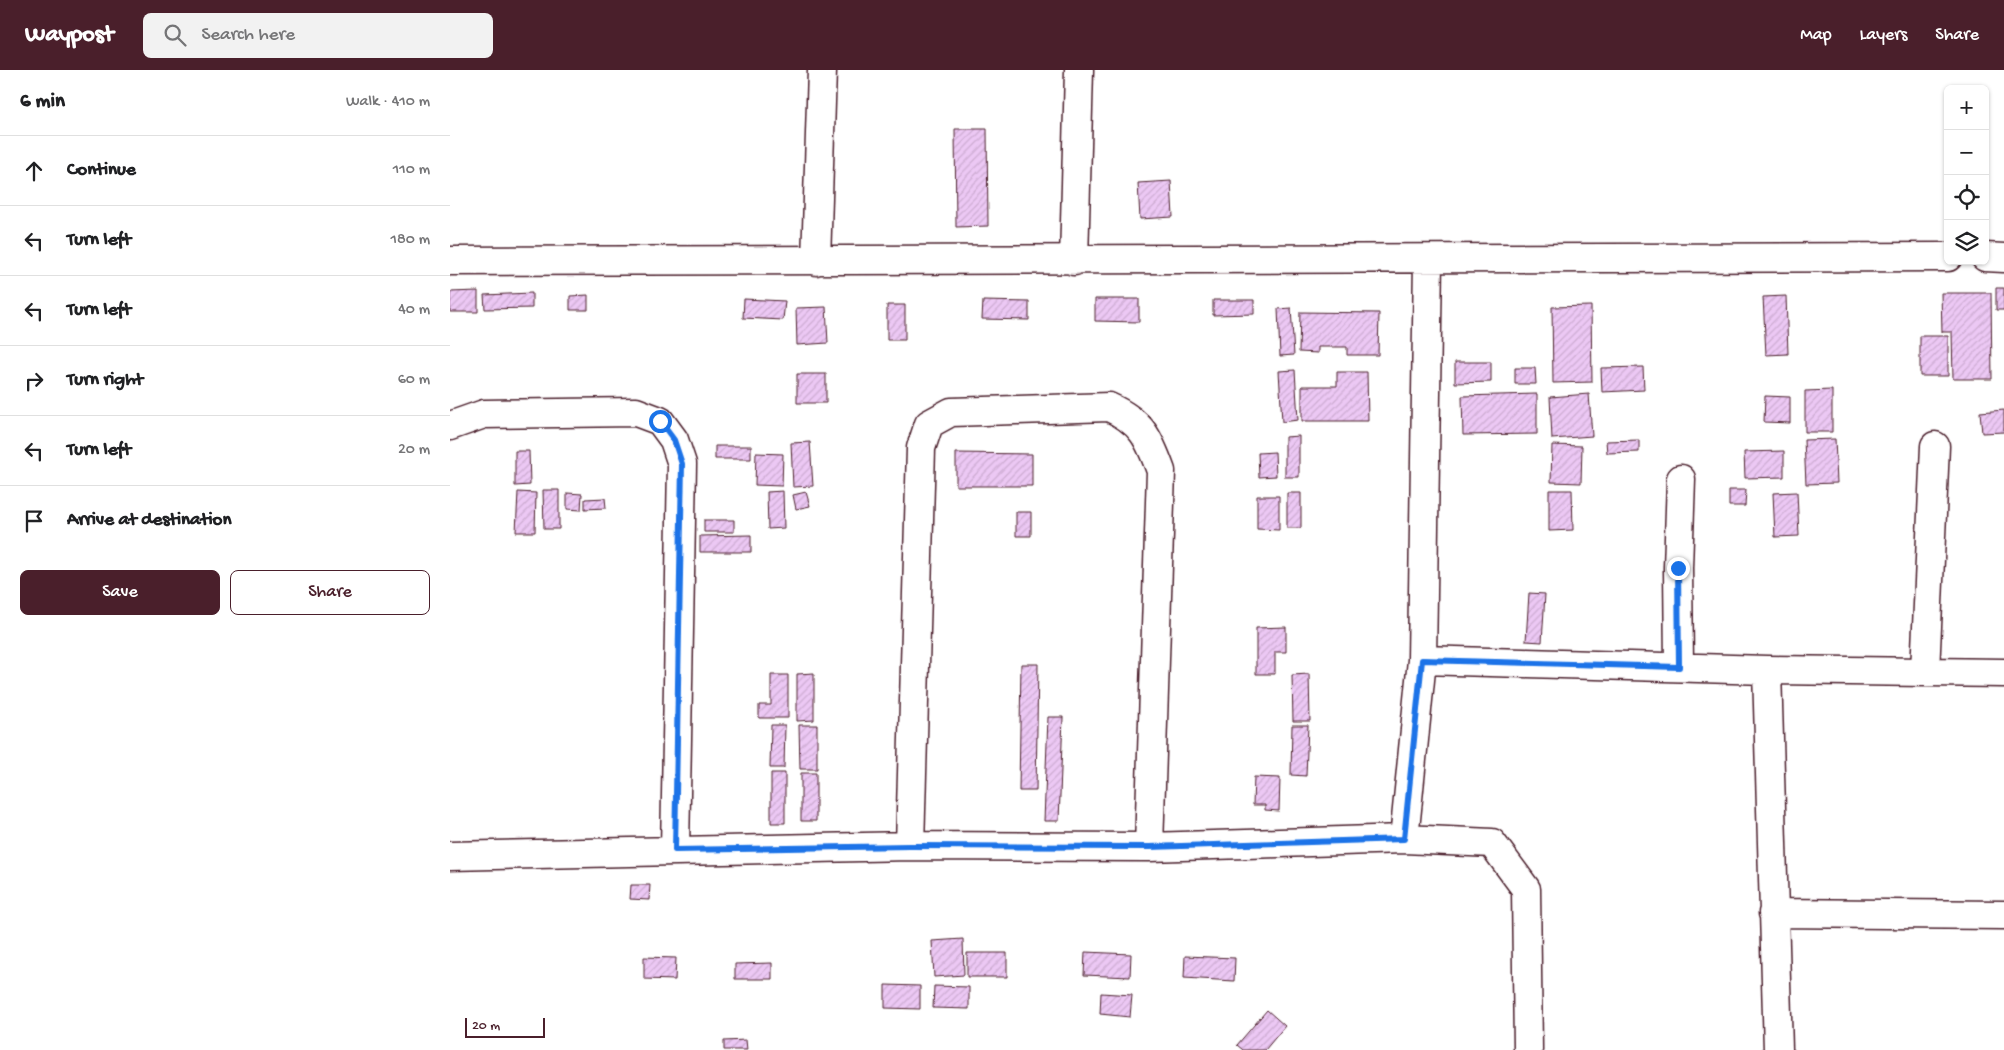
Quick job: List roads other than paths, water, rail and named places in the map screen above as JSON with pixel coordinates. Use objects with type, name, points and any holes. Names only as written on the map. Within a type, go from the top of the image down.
[{"type":"street","points":[[816,261],[822,70]]},
{"type":"street","points":[[1074,261],[1079,70]]},
{"type":"street","points":[[450,261],[1074,261],[1944,257]]},
{"type":"street","points":[[1989,258],[2004,258]]},
{"type":"street","points":[[1404,839],[1422,660],[1428,260]]},
{"type":"street","points":[[910,846],[921,448],[929,424],[951,412],[1109,407],[1130,416],[1150,441],[1161,471],[1149,847]]},
{"type":"street","points":[[450,426],[484,414],[636,412],[660,421],[674,440],[682,464],[675,850]]},
{"type":"street","points":[[1926,672],[1935,446]]},
{"type":"street","points":[[1679,667],[1678,568],[1681,479]]},
{"type":"street","points":[[1422,660],[1767,670],[2004,673]]},
{"type":"street","points":[[1767,670],[1778,1050]]},
{"type":"street","points":[[450,856],[910,846],[1149,847],[1404,839],[1492,843],[1526,888],[1528,1050]]},
{"type":"street","points":[[1773,913],[2004,915]]}]
